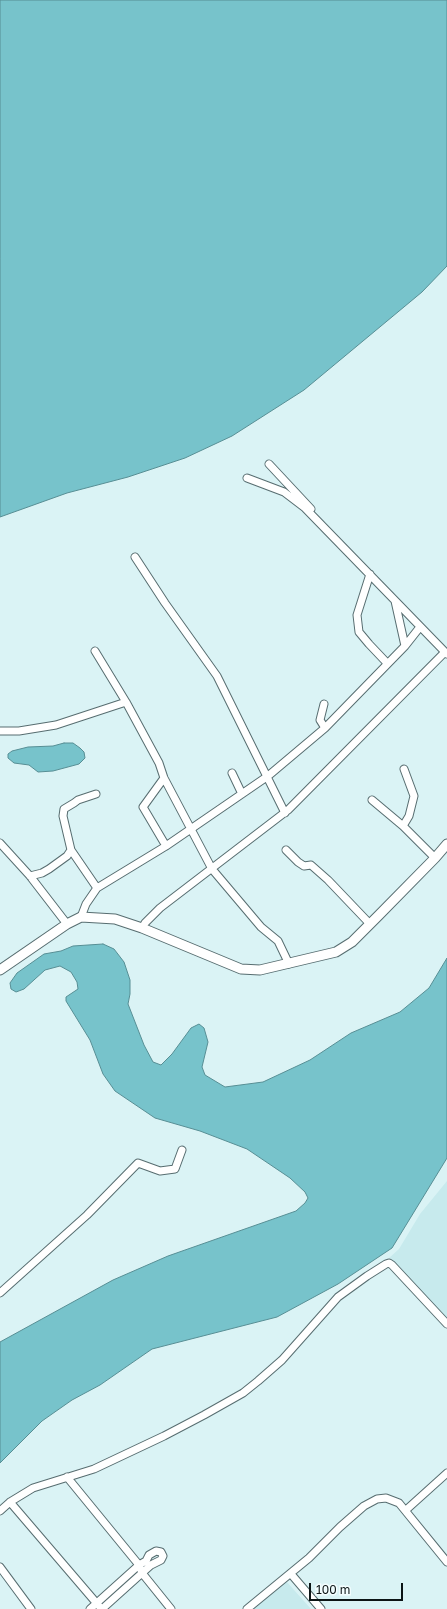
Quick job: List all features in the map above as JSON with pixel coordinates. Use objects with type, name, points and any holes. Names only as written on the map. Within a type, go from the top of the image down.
[{"type":"main road","points":[[0,970],[66,924],[81,917],[115,919],[142,928],[241,969],[260,970],[336,952],[352,942],[447,844]]},
{"type":"street","points":[[269,464],[309,506],[326,530]]},
{"type":"street","points":[[142,928],[160,908],[285,813],[446,653],[305,508],[284,492],[247,478]]},
{"type":"street","points":[[135,557],[164,603],[217,676],[268,776],[285,813]]},
{"type":"street","points":[[370,574],[357,615],[359,632],[387,663]]},
{"type":"street","points":[[395,601],[405,646]]},
{"type":"street","points":[[81,917],[86,904],[98,888],[166,846],[268,776],[325,728],[405,646],[420,627]]},
{"type":"street","points":[[96,651],[159,763],[164,778],[212,869],[261,927],[278,941],[290,964]]},
{"type":"street","points":[[0,731],[19,731],[56,724],[126,702]]},
{"type":"street","points":[[324,704],[320,720],[325,728]]},
{"type":"street","points":[[404,769],[414,796],[409,816],[404,826]]},
{"type":"street","points":[[232,773],[242,794]]},
{"type":"street","points":[[164,778],[144,807],[166,846]]},
{"type":"street","points":[[96,794],[78,800],[64,809],[63,816],[71,850],[98,888]]},
{"type":"street","points":[[372,800],[404,826],[435,858]]},
{"type":"street","points":[[0,843],[30,876],[66,924]]},
{"type":"street","points":[[30,876],[49,870],[67,856],[71,850]]},
{"type":"street","points":[[286,850],[304,866],[311,865],[328,880],[370,924]]},
{"type":"street","points":[[0,1293],[87,1215],[138,1163],[160,1172],[175,1169],[182,1150]]},
{"type":"street","points":[[0,1511],[10,1502],[33,1488],[94,1469],[164,1436],[243,1393],[258,1382],[282,1360],[338,1297],[386,1264],[389,1263],[392,1265],[447,1324]]},
{"type":"street","points":[[406,1510],[447,1473]]},
{"type":"street","points":[[67,1477],[139,1565],[142,1574],[172,1609]]},
{"type":"street","points":[[248,1609],[291,1574],[317,1551],[340,1527],[370,1502],[382,1499],[392,1500],[399,1503],[447,1562]]},
{"type":"street","points":[[10,1502],[100,1608]]},
{"type":"street","points":[[90,1609],[100,1608],[151,1565],[161,1560],[163,1554],[160,1551],[149,1555],[146,1561],[139,1565],[100,1608]]},
{"type":"street","points":[[0,1567],[31,1609]]},
{"type":"street","points":[[291,1574],[321,1609]]},
{"type":"shaded area","points":[[447,1181],[447,1319],[389,1258],[399,1249],[420,1214]]},
{"type":"shaded area","points":[[286,1581],[311,1609],[253,1609]]},
{"type":"water","points":[[0,0],[447,0],[447,266],[422,292],[304,390],[232,436],[185,458],[128,477],[67,493],[0,517]]},
{"type":"water","points":[[64,743],[73,743],[84,752],[85,758],[79,764],[53,771],[38,772],[29,765],[14,763],[8,758],[8,754],[12,751],[28,747],[53,746]]},
{"type":"water","points":[[103,944],[114,949],[124,962],[130,980],[128,1004],[144,1045],[153,1062],[161,1065],[172,1054],[191,1028],[199,1024],[204,1028],[208,1042],[202,1067],[205,1075],[225,1087],[263,1082],[310,1060],[351,1033],[400,1012],[429,988],[447,958],[447,1158],[392,1248],[338,1284],[277,1317],[152,1349],[100,1385],[72,1400],[42,1421],[0,1463],[0,1342],[113,1280],[168,1256],[296,1211],[308,1198],[305,1192],[290,1178],[247,1149],[200,1131],[155,1118],[115,1091],[103,1074],[90,1040],[66,1001],[66,997],[78,989],[77,982],[71,972],[60,966],[45,970],[24,989],[16,992],[11,989],[10,983],[17,973],[44,954],[61,951],[73,946]]}]
